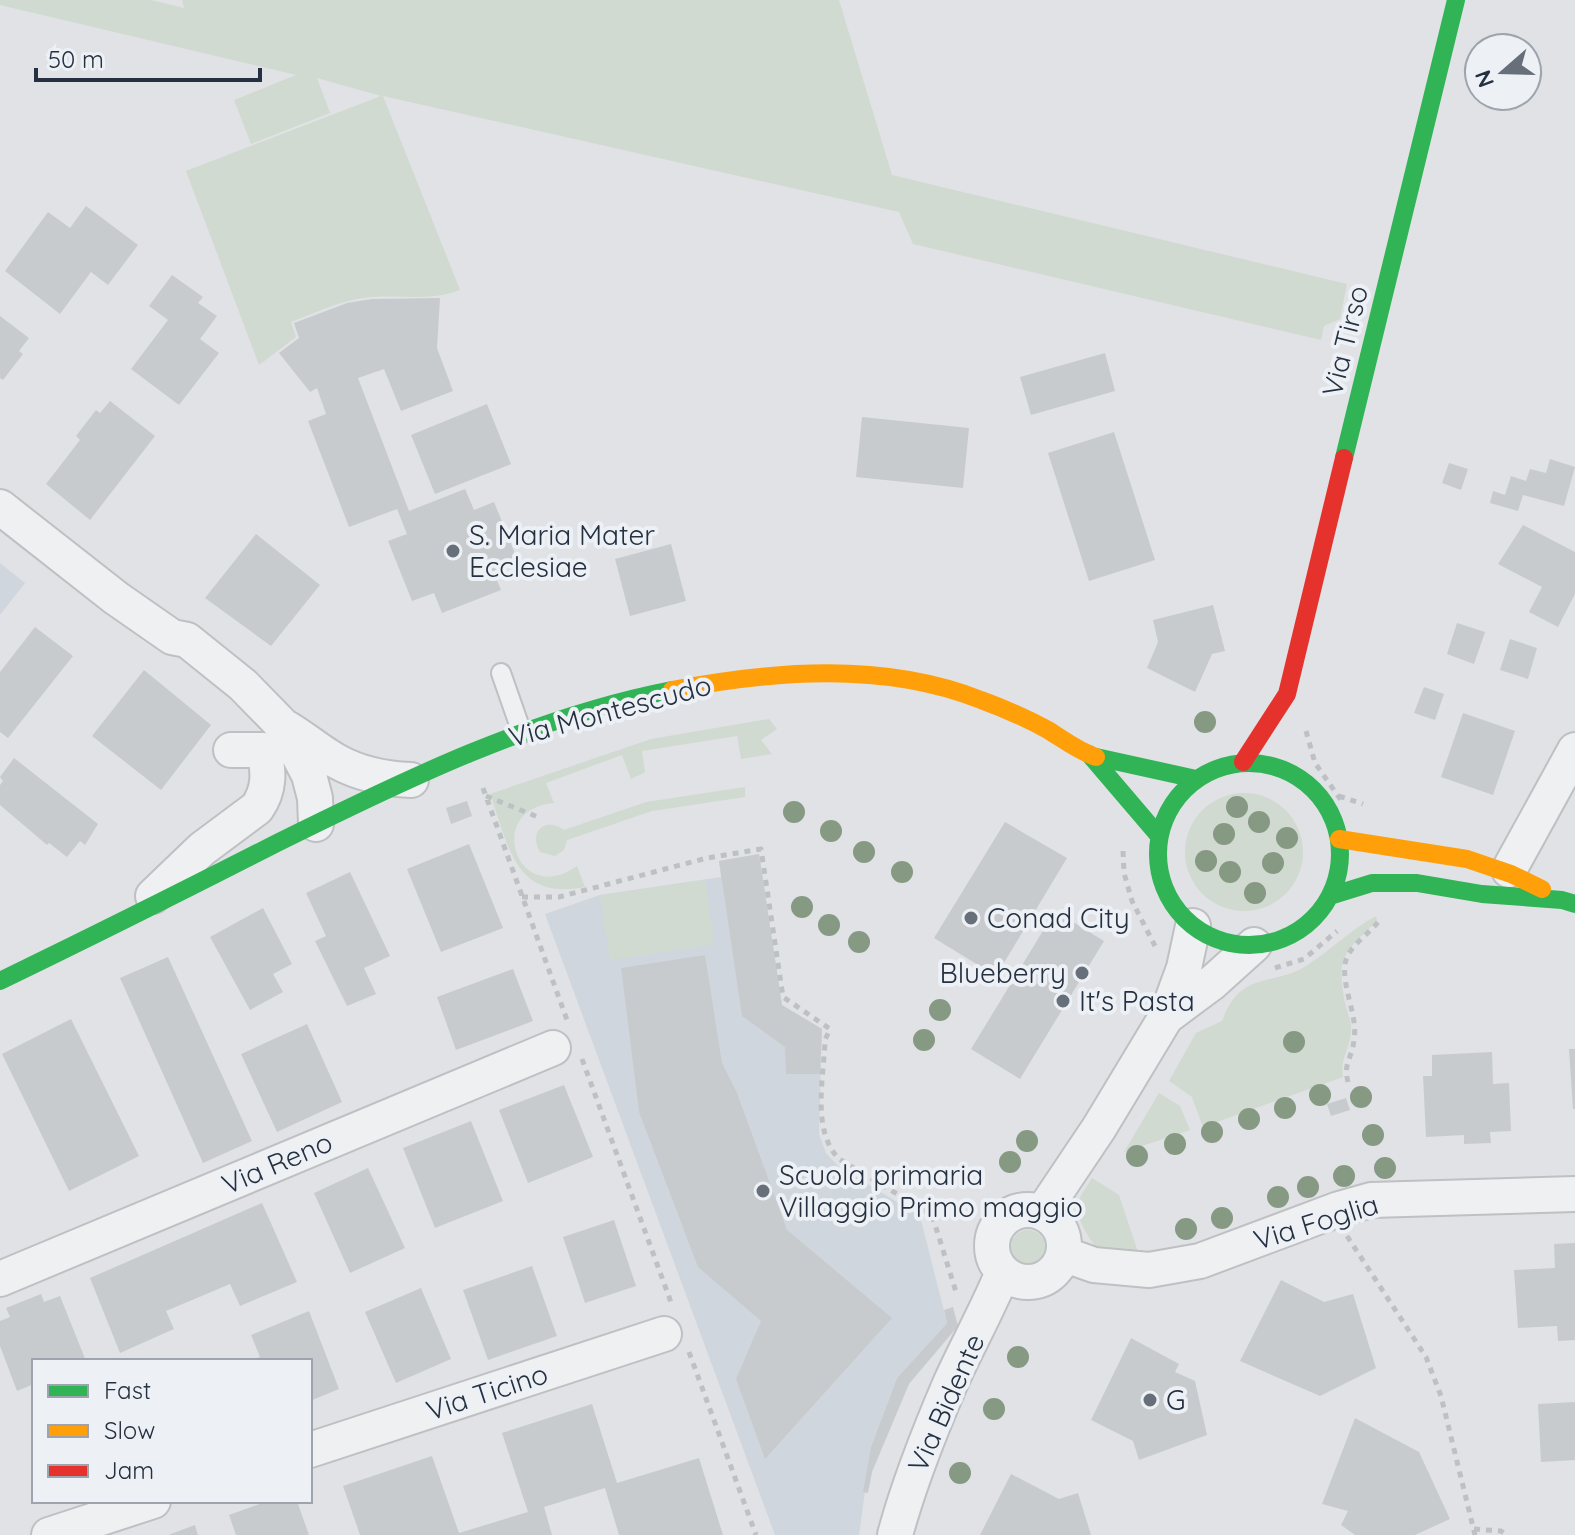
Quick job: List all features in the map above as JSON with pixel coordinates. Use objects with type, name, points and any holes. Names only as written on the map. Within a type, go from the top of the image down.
[{"type":"street","name":"Via Tirso","points":[[1243,762],[1287,694],[1456,0]]},
{"type":"street","name":"Via Montescudo","points":[[0,507],[116,598],[172,637],[187,640],[243,685],[274,738],[276,760],[311,827]]},
{"type":"street","name":"Via Montescudo","points":[[172,637],[180,653],[233,696],[259,733],[274,738],[306,739],[336,761],[359,771],[389,779],[411,780]]},
{"type":"street","name":"Via Montescudo","points":[[0,981],[458,758],[522,733],[705,682],[820,671],[909,680],[984,700],[1089,754],[1196,779]]},
{"type":"street","name":"Via Tirso","points":[[1287,694],[1298,729]]},
{"type":"street","name":"Via Montescudo","points":[[131,918],[202,849],[257,808],[267,790],[267,765],[274,738]]},
{"type":"street","points":[[1509,870],[1575,750]]},
{"type":"street","name":"Via Montescudo","points":[[1089,754],[1159,836]]},
{"type":"street","points":[[1295,756],[1303,780]]},
{"type":"street","points":[[1166,1017],[1213,982],[1260,958],[1311,921],[1330,896],[1339,868],[1339,839],[1326,806],[1303,780],[1275,766],[1243,762],[1218,768],[1196,779],[1179,795],[1166,814],[1159,836],[1158,861],[1163,886],[1175,908],[1193,926],[1260,958]]},
{"type":"street","points":[[1339,839],[1358,845],[1461,856],[1509,870],[1568,902]]},
{"type":"street","points":[[1330,896],[1372,883],[1417,883],[1482,894],[1568,902]]},
{"type":"street","points":[[1042,1213],[1099,1128],[1166,1017],[1184,968],[1193,926]]},
{"type":"street","name":"Via Reno","points":[[0,1279],[568,1044]]},
{"type":"street","name":"Via Foglia","points":[[1063,1254],[1094,1265],[1149,1270],[1200,1261],[1371,1200],[1575,1194]]},
{"type":"street","points":[[1019,1211],[1042,1213],[1060,1230],[1064,1242],[1063,1254],[1059,1264],[1043,1279],[1022,1282],[1003,1272],[997,1264],[992,1243],[1000,1224],[1019,1211]]},
{"type":"street","name":"Via Bidente","points":[[895,1535],[907,1490],[951,1382],[983,1321],[1003,1272]]},
{"type":"street","name":"Via Ticino","points":[[312,1449],[675,1331]]},
{"type":"street","points":[[49,1535],[147,1503]]},
{"type":"lane","points":[[501,673],[522,733]]},
{"type":"path","points":[[1298,729],[1315,763],[1344,804]]},
{"type":"path","points":[[484,792],[497,783]]},
{"type":"path","points":[[476,785],[484,792],[538,817]]},
{"type":"path","points":[[484,792],[522,897],[568,1044],[675,1331],[756,1535]]},
{"type":"path","points":[[1122,844],[1124,873],[1132,901],[1155,943],[1155,953]]},
{"type":"path","points":[[522,897],[559,897],[693,861],[761,849],[783,997],[830,1029],[825,1040],[822,1118],[832,1152],[932,1215],[961,1307]]},
{"type":"path","points":[[1348,1082],[1344,1067],[1354,1040],[1354,1024],[1345,962],[1355,946],[1380,921],[1380,910]]},
{"type":"path","points":[[1260,958],[1304,959],[1341,928]]},
{"type":"path","points":[[1344,1232],[1426,1357],[1441,1396],[1475,1532],[1501,1531],[1507,1535]]},
{"type":"shaded area","points":[[0,0],[151,0],[184,8],[182,0],[839,0],[892,175],[1347,284],[1340,319],[1324,326],[1321,340],[913,244],[899,212],[383,96],[460,290],[428,297],[363,298],[332,306],[291,322],[296,337],[259,365],[186,171],[381,96],[317,78],[330,113],[251,144],[234,100],[296,75],[0,5]]},
{"type":"shaded area","points":[[0,563],[25,583],[0,615]]},
{"type":"shaded area","points":[[769,719],[777,729],[761,740],[772,754],[741,759],[737,736],[642,751],[645,772],[631,779],[622,755],[546,783],[554,803],[532,809],[519,821],[514,836],[516,852],[524,866],[538,875],[556,876],[577,866],[585,887],[562,889],[543,886],[529,878],[518,866],[490,794],[651,739]]},
{"type":"shaded area","points":[[745,787],[745,797],[652,811],[567,840],[564,850],[555,856],[540,852],[537,845],[537,833],[545,826],[557,826],[564,830],[646,802]]},
{"type":"shaded area","points":[[1244,793],[1267,797],[1286,810],[1299,829],[1303,852],[1299,875],[1286,894],[1267,907],[1244,911],[1221,907],[1202,894],[1189,875],[1185,852],[1189,829],[1202,810],[1221,797]]},
{"type":"shaded area","name":"Scuola primaria Villaggio Primo maggio","points":[[759,854],[782,1005],[822,1029],[819,1134],[826,1153],[838,1166],[920,1216],[947,1323],[897,1378],[871,1447],[859,1535],[775,1535],[545,914],[600,895],[721,877],[719,861]]},
{"type":"shaded area","points":[[705,880],[714,944],[610,960],[600,895]]},
{"type":"shaded area","points":[[1376,916],[1377,921],[1350,948],[1342,964],[1342,987],[1351,1028],[1343,1077],[1203,1127],[1192,1097],[1169,1081],[1196,1033],[1222,1021],[1232,1001],[1242,990],[1299,970]]},
{"type":"shaded area","points":[[1159,1093],[1180,1106],[1190,1130],[1124,1152]]},
{"type":"shaded area","points":[[1092,1178],[1119,1195],[1138,1252],[1101,1251],[1090,1238],[1080,1220],[1077,1206]]},
{"type":"shaded area","points":[[1028,1230],[1040,1235],[1045,1247],[1040,1259],[1028,1264],[1016,1259],[1011,1247],[1016,1235]]},
{"type":"building","points":[[86,206],[138,245],[108,285],[91,272],[60,314],[5,271],[48,212],[70,228]]},
{"type":"building","points":[[172,275],[203,297],[198,303],[217,316],[200,339],[219,353],[179,405],[131,369],[168,320],[149,306]]},
{"type":"building","points":[[440,298],[437,348],[453,391],[401,411],[384,369],[358,378],[409,511],[465,489],[474,510],[494,502],[518,561],[493,571],[501,590],[442,613],[434,593],[412,601],[388,541],[407,534],[397,509],[349,527],[308,421],[326,414],[317,388],[310,392],[279,353],[299,338],[294,323],[347,303],[372,299]]},
{"type":"building","points":[[0,316],[29,338],[19,351],[23,354],[3,380],[0,378]]},
{"type":"building","points":[[1105,353],[1115,391],[1031,415],[1020,377]]},
{"type":"building","points":[[110,401],[155,436],[90,520],[46,484],[80,440],[76,436],[96,410],[100,413]]},
{"type":"building","points":[[487,404],[511,464],[435,494],[411,435]]},
{"type":"building","points":[[862,417],[969,428],[963,488],[856,477]]},
{"type":"building","points":[[1114,432],[1155,560],[1089,581],[1048,453]]},
{"type":"building","points":[[1550,459],[1575,467],[1564,506],[1523,495],[1518,511],[1490,503],[1493,491],[1505,495],[1511,476],[1526,481],[1530,469],[1546,473]]},
{"type":"building","points":[[1449,463],[1468,469],[1461,490],[1442,483]]},
{"type":"building","points":[[1523,525],[1575,552],[1575,594],[1558,627],[1529,612],[1542,587],[1498,564]]},
{"type":"building","points":[[256,534],[320,585],[271,646],[205,598]]},
{"type":"building","points":[[671,544],[686,601],[630,616],[615,559]]},
{"type":"building","points":[[1213,605],[1225,651],[1212,654],[1195,692],[1147,668],[1158,642],[1153,620]]},
{"type":"building","points":[[1457,623],[1485,632],[1474,664],[1447,654]]},
{"type":"building","points":[[35,627],[73,656],[8,738],[0,732],[0,672]]},
{"type":"building","points":[[1510,639],[1537,648],[1528,679],[1500,670]]},
{"type":"building","points":[[144,670],[211,725],[161,790],[92,736]]},
{"type":"building","points":[[1424,687],[1444,694],[1435,720],[1414,713]]},
{"type":"building","points":[[1463,713],[1515,731],[1493,795],[1441,777]]},
{"type":"building","points":[[14,758],[98,824],[85,845],[80,841],[67,857],[49,843],[47,845],[0,805],[0,785],[3,781],[0,777]]},
{"type":"building","points":[[467,801],[472,816],[451,824],[446,808]]},
{"type":"building","points":[[1005,822],[1067,858],[996,976],[934,938]]},
{"type":"building","points":[[469,844],[503,928],[441,952],[407,869]]},
{"type":"building","points":[[759,854],[782,1005],[822,1029],[820,1074],[786,1074],[785,1047],[742,1016],[719,861]]},
{"type":"building","points":[[350,872],[390,956],[364,968],[376,994],[347,1006],[315,941],[326,936],[306,893]]},
{"type":"building","points":[[263,908],[292,964],[273,974],[283,992],[250,1010],[210,937]]},
{"type":"building","points":[[1055,911],[1104,941],[1020,1079],[971,1049]]},
{"type":"building","points":[[705,955],[722,1063],[737,1093],[787,1230],[892,1318],[765,1459],[736,1379],[761,1321],[698,1267],[639,1112],[621,968]]},
{"type":"building","points":[[168,957],[252,1141],[203,1163],[120,978]]},
{"type":"building","points":[[513,969],[533,1021],[456,1050],[437,997]]},
{"type":"building","points":[[71,1019],[139,1156],[69,1191],[2,1054]]},
{"type":"building","points":[[307,1024],[342,1102],[277,1132],[241,1054]]},
{"type":"building","points":[[1569,1049],[1575,1049],[1575,1109],[1573,1109]]},
{"type":"building","points":[[1492,1052],[1493,1084],[1509,1083],[1511,1131],[1490,1132],[1491,1143],[1464,1144],[1464,1135],[1426,1137],[1423,1076],[1432,1076],[1432,1055]]},
{"type":"building","points":[[564,1085],[593,1157],[528,1183],[499,1110]]},
{"type":"building","points":[[1346,1098],[1350,1110],[1331,1116],[1327,1104]]},
{"type":"building","points":[[471,1121],[503,1201],[435,1228],[403,1148]]},
{"type":"building","points":[[368,1168],[405,1248],[350,1273],[314,1193]]},
{"type":"building","points":[[262,1203],[297,1282],[240,1306],[230,1284],[166,1311],[174,1329],[120,1353],[90,1278]]},
{"type":"building","points":[[614,1220],[636,1286],[585,1303],[563,1237]]},
{"type":"building","points":[[1575,1243],[1575,1340],[1558,1341],[1557,1326],[1518,1328],[1514,1270],[1555,1268],[1554,1244]]},
{"type":"building","points":[[532,1266],[557,1336],[488,1360],[463,1290]]},
{"type":"building","points":[[1281,1280],[1324,1302],[1353,1294],[1376,1368],[1320,1396],[1240,1361]]},
{"type":"building","points":[[421,1288],[451,1359],[396,1383],[365,1312]]},
{"type":"building","points":[[41,1294],[44,1302],[60,1296],[85,1359],[32,1359],[32,1385],[17,1391],[0,1346],[0,1321],[10,1317],[6,1308]]},
{"type":"building","points":[[953,1307],[958,1326],[909,1384],[872,1472],[868,1493],[863,1492],[871,1447],[897,1378],[947,1323],[944,1310]]},
{"type":"building","points":[[309,1311],[339,1389],[312,1400],[312,1359],[254,1359],[260,1357],[251,1335]]},
{"type":"building","name":"G","points":[[1131,1338],[1179,1364],[1175,1372],[1195,1381],[1207,1435],[1139,1460],[1133,1441],[1091,1420]]},
{"type":"building","points":[[1575,1402],[1575,1460],[1541,1462],[1538,1404]]},
{"type":"building","points":[[592,1404],[617,1483],[699,1458],[723,1535],[619,1535],[605,1488],[544,1507],[552,1535],[360,1535],[343,1486],[432,1456],[459,1533],[528,1512],[502,1433]]},
{"type":"building","points":[[1355,1418],[1419,1452],[1450,1519],[1415,1535],[1355,1535],[1341,1525],[1348,1511],[1322,1504]]},
{"type":"building","points":[[1011,1474],[1059,1499],[1078,1493],[1091,1535],[980,1535]]},
{"type":"building","points":[[262,1503],[298,1503],[309,1535],[236,1535],[229,1515]]},
{"type":"building","points":[[195,1525],[198,1535],[168,1535]]},
{"type":"traffic: fast","points":[[1344,458],[1456,0]]},
{"type":"traffic: fast","points":[[0,981],[420,774],[569,717],[672,690]]},
{"type":"traffic: fast","points":[[1089,754],[1159,836]]},
{"type":"traffic: fast","points":[[1096,757],[1196,779]]},
{"type":"traffic: fast","points":[[1249,763],[1284,770],[1313,790],[1333,819],[1340,854],[1333,889],[1313,918],[1284,938],[1249,945],[1214,938],[1185,918],[1165,889],[1158,854],[1165,819],[1185,790],[1214,770],[1249,763]]},
{"type":"traffic: fast","points":[[1330,896],[1372,883],[1417,883],[1575,904]]},
{"type":"traffic: slow","points":[[672,690],[749,678],[827,673],[905,679],[998,706],[1096,757]]},
{"type":"traffic: slow","points":[[1339,839],[1467,859],[1511,874],[1542,889]]},
{"type":"traffic: jam","points":[[1243,762],[1287,694],[1344,458]]},
{"type":"place","name":"S. Maria Mater Ecclesiae","points":[[453,551]]},
{"type":"place","name":"Conad City","points":[[971,918]]},
{"type":"place","name":"Blueberry","points":[[1082,973]]},
{"type":"place","name":"It's Pasta","points":[[1063,1001]]},
{"type":"place","name":"Scuola primaria Villaggio Primo maggio","points":[[763,1191]]},
{"type":"place","name":"G","points":[[1150,1400]]}]
